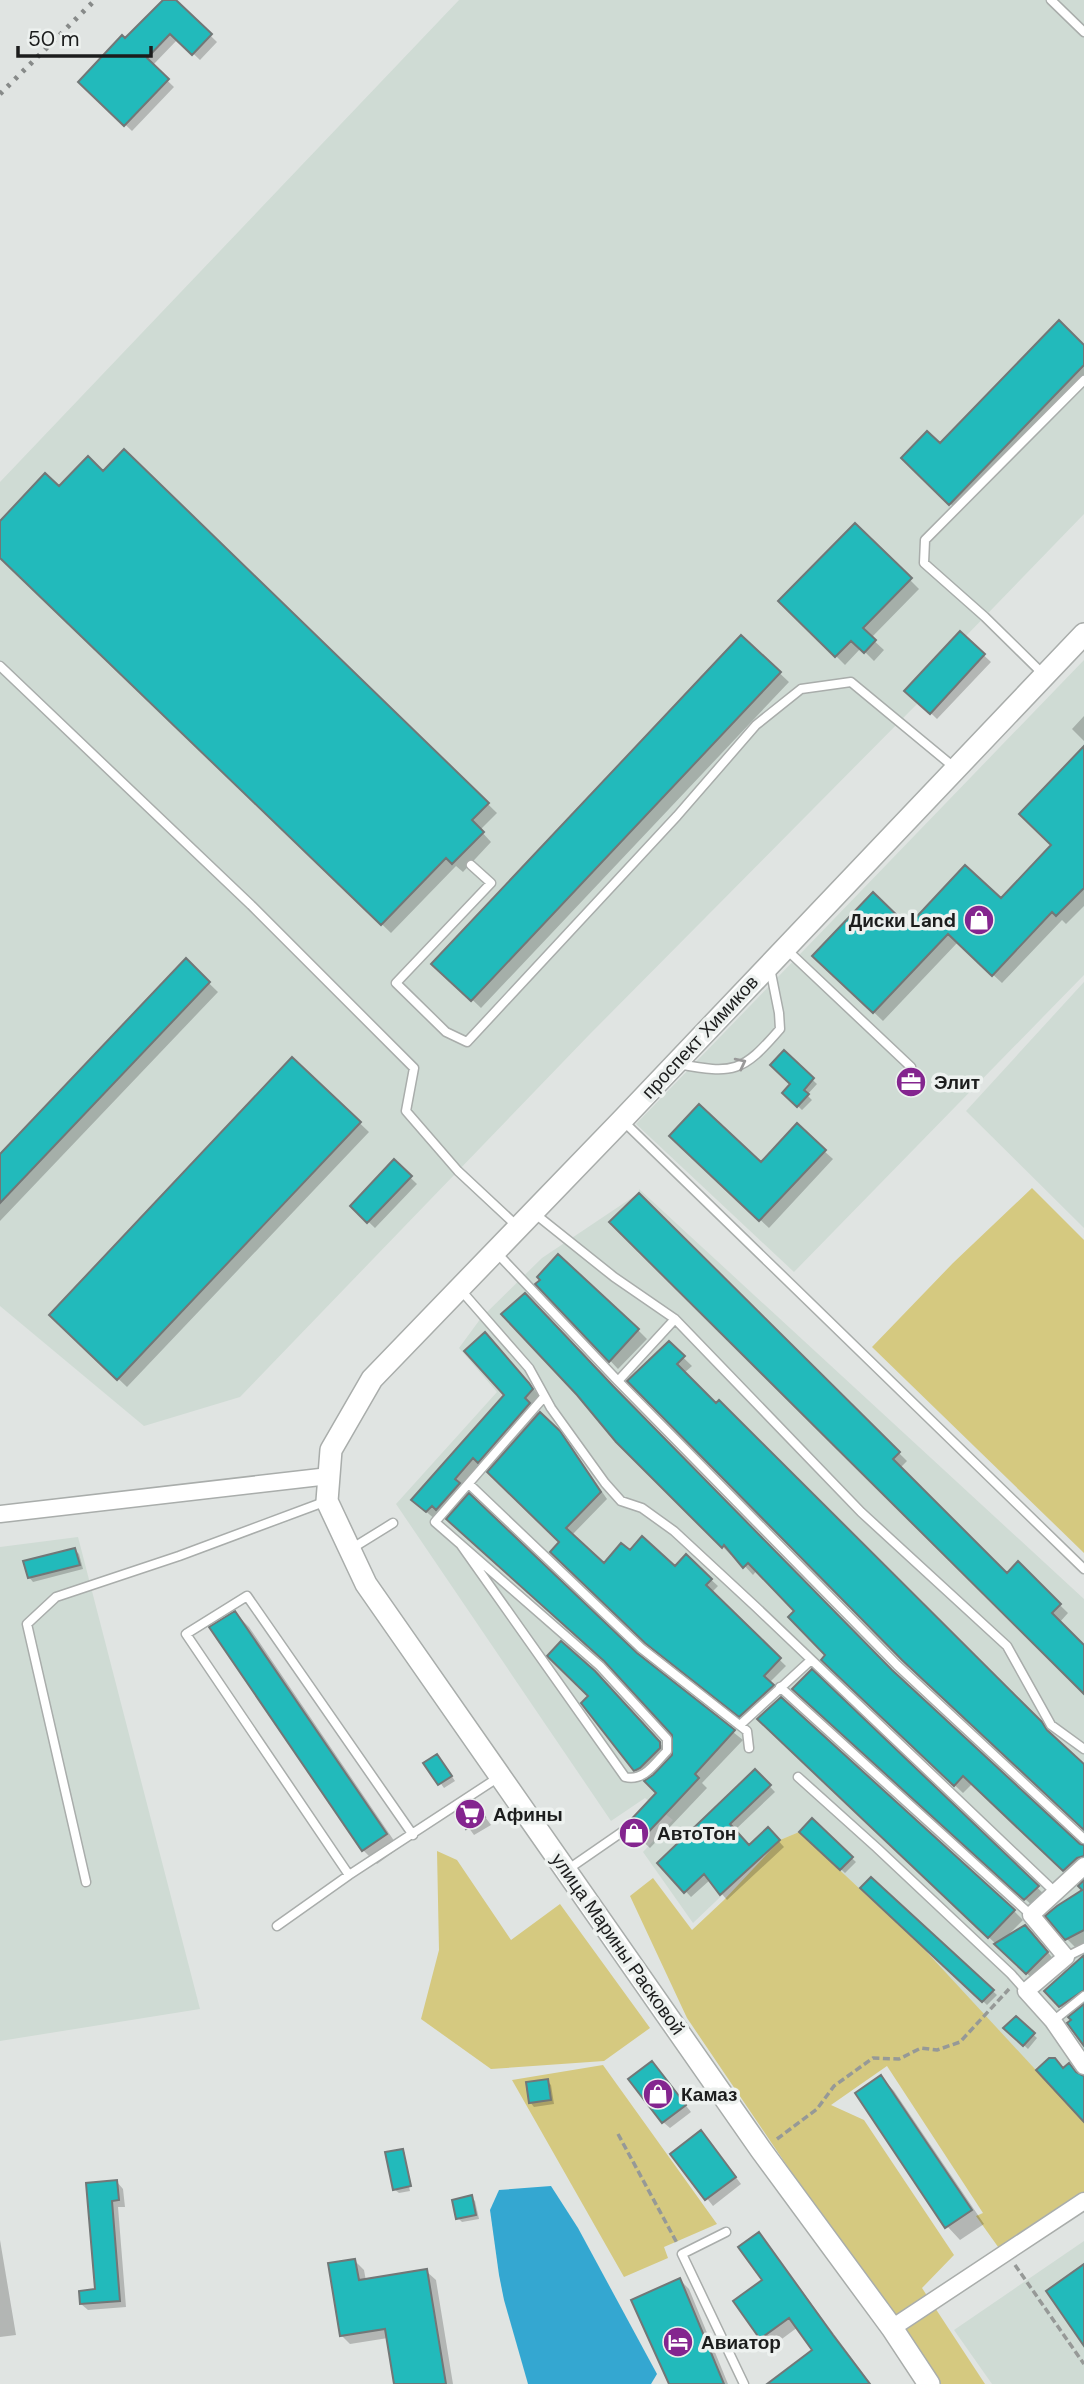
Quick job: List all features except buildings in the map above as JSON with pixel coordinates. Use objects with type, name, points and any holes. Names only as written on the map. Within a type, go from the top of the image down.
[{"type":"main road","name":"проспект Химиков","points":[[331,1450],[372,1379],[1084,634]]},
{"type":"main road","name":"улица Марины Расковой","points":[[331,1450],[327,1501],[366,1584],[761,2150],[892,2328],[929,2384]]},
{"type":"street","points":[[0,1514],[329,1476]]},
{"type":"street","points":[[1084,1866],[1031,1915],[1066,1957],[1022,1986],[1053,2021],[1084,2066]]},
{"type":"street","points":[[892,2328],[1084,2201]]},
{"type":"lane","points":[[1051,0],[1084,32]]},
{"type":"lane","points":[[1044,675],[985,617],[924,563],[925,540],[1084,380]]},
{"type":"lane","points":[[0,666],[251,905],[414,1068],[406,1111],[458,1171],[524,1219],[675,1319],[860,1512],[1007,1646],[1051,1725],[1084,1749]]},
{"type":"lane","points":[[471,864],[491,883],[396,983],[446,1032],[467,1042],[677,816],[756,725],[801,689],[850,682],[955,768]]},
{"type":"lane","points":[[785,948],[911,1068]]},
{"type":"lane","points":[[676,1063],[719,1071],[741,1066],[765,1047],[780,1029],[769,964]]},
{"type":"lane","points":[[622,1120],[1084,1569]]},
{"type":"lane","points":[[494,1251],[897,1665],[1084,1839]]},
{"type":"lane","points":[[458,1288],[529,1368],[544,1397],[597,1473],[621,1501],[642,1508],[674,1531],[1055,1892]]},
{"type":"lane","points":[[618,1381],[675,1319]]},
{"type":"lane","points":[[461,1545],[625,1777],[633,1779],[642,1776],[667,1751],[667,1739],[600,1666],[435,1522],[544,1397]]},
{"type":"lane","points":[[468,1484],[641,1648],[747,1731],[749,1748]]},
{"type":"lane","points":[[86,1882],[27,1624],[56,1597],[327,1501]]},
{"type":"lane","points":[[350,1550],[393,1523]]},
{"type":"lane","points":[[349,1875],[186,1634],[247,1596],[413,1835]]},
{"type":"lane","points":[[740,1725],[779,1686],[811,1660]]},
{"type":"lane","points":[[779,1686],[1031,1915]]},
{"type":"lane","points":[[277,1926],[501,1775]]},
{"type":"lane","points":[[798,1777],[1022,1986]]},
{"type":"lane","points":[[567,1871],[622,1832]]},
{"type":"lane","points":[[1066,1957],[1084,1948]]},
{"type":"lane","points":[[1053,2021],[1084,1996]]},
{"type":"lane","points":[[726,2231],[682,2254],[744,2384]]},
{"type":"path","points":[[761,2150],[817,2109],[834,2086],[873,2058],[899,2059],[921,2048],[937,2050],[960,2042],[995,2002],[1022,1986]]},
{"type":"path","points":[[618,2134],[682,2254]]},
{"type":"path","points":[[999,2257],[1012,2261],[1030,2283],[1084,2364]]},
{"type":"shaded area","points":[[459,0],[1084,0],[1084,514],[966,636],[959,631],[905,690],[918,703],[589,1035],[240,1397],[144,1426],[0,1306],[0,482]]},
{"type":"shaded area","points":[[1084,660],[1084,975],[794,1272],[636,1124]]},
{"type":"shaded area","points":[[1084,982],[1084,1228],[966,1111]]},
{"type":"shaded area","points":[[1032,1188],[1084,1240],[1084,1553],[872,1347],[953,1263]]},
{"type":"shaded area","points":[[639,1189],[1084,1599],[1084,2122],[923,1949],[799,1832],[780,1840],[693,1923],[643,1852],[673,1820],[645,1798],[611,1821],[396,1504],[497,1392],[459,1348],[481,1318],[542,1258],[639,1193]]},
{"type":"shaded area","points":[[78,1537],[200,2009],[0,2041],[0,1547]]},
{"type":"shaded area","points":[[799,1832],[923,1948],[1084,2122],[1084,2195],[1001,2251],[976,2216],[983,2213],[887,2066],[831,2105],[864,2120],[954,2255],[922,2288],[985,2384],[938,2384],[687,2018],[630,1896],[653,1878],[692,1930],[780,1840]]},
{"type":"shaded area","points":[[437,1851],[457,1860],[511,1940],[560,1904],[650,2028],[604,2061],[491,2069],[421,2019],[439,1950]]},
{"type":"shaded area","points":[[603,2065],[717,2224],[664,2247],[668,2258],[624,2277],[512,2080]]},
{"type":"shaded area","points":[[1084,2241],[1084,2384],[992,2384],[954,2330]]},
{"type":"water","points":[[551,2186],[578,2228],[657,2374],[651,2384],[528,2384],[504,2300],[490,2210],[499,2190]]},
{"type":"railway","points":[[0,94],[95,0]]},
{"type":"place","name":"Диски Land","points":[[979,920]]},
{"type":"place","name":"Элит","points":[[911,1082]]},
{"type":"place","name":"Афины","points":[[470,1814]]},
{"type":"place","name":"АвтоТон","points":[[634,1833]]},
{"type":"place","name":"Камаз","points":[[658,2094]]},
{"type":"place","name":"Авиатор","points":[[678,2342]]}]
